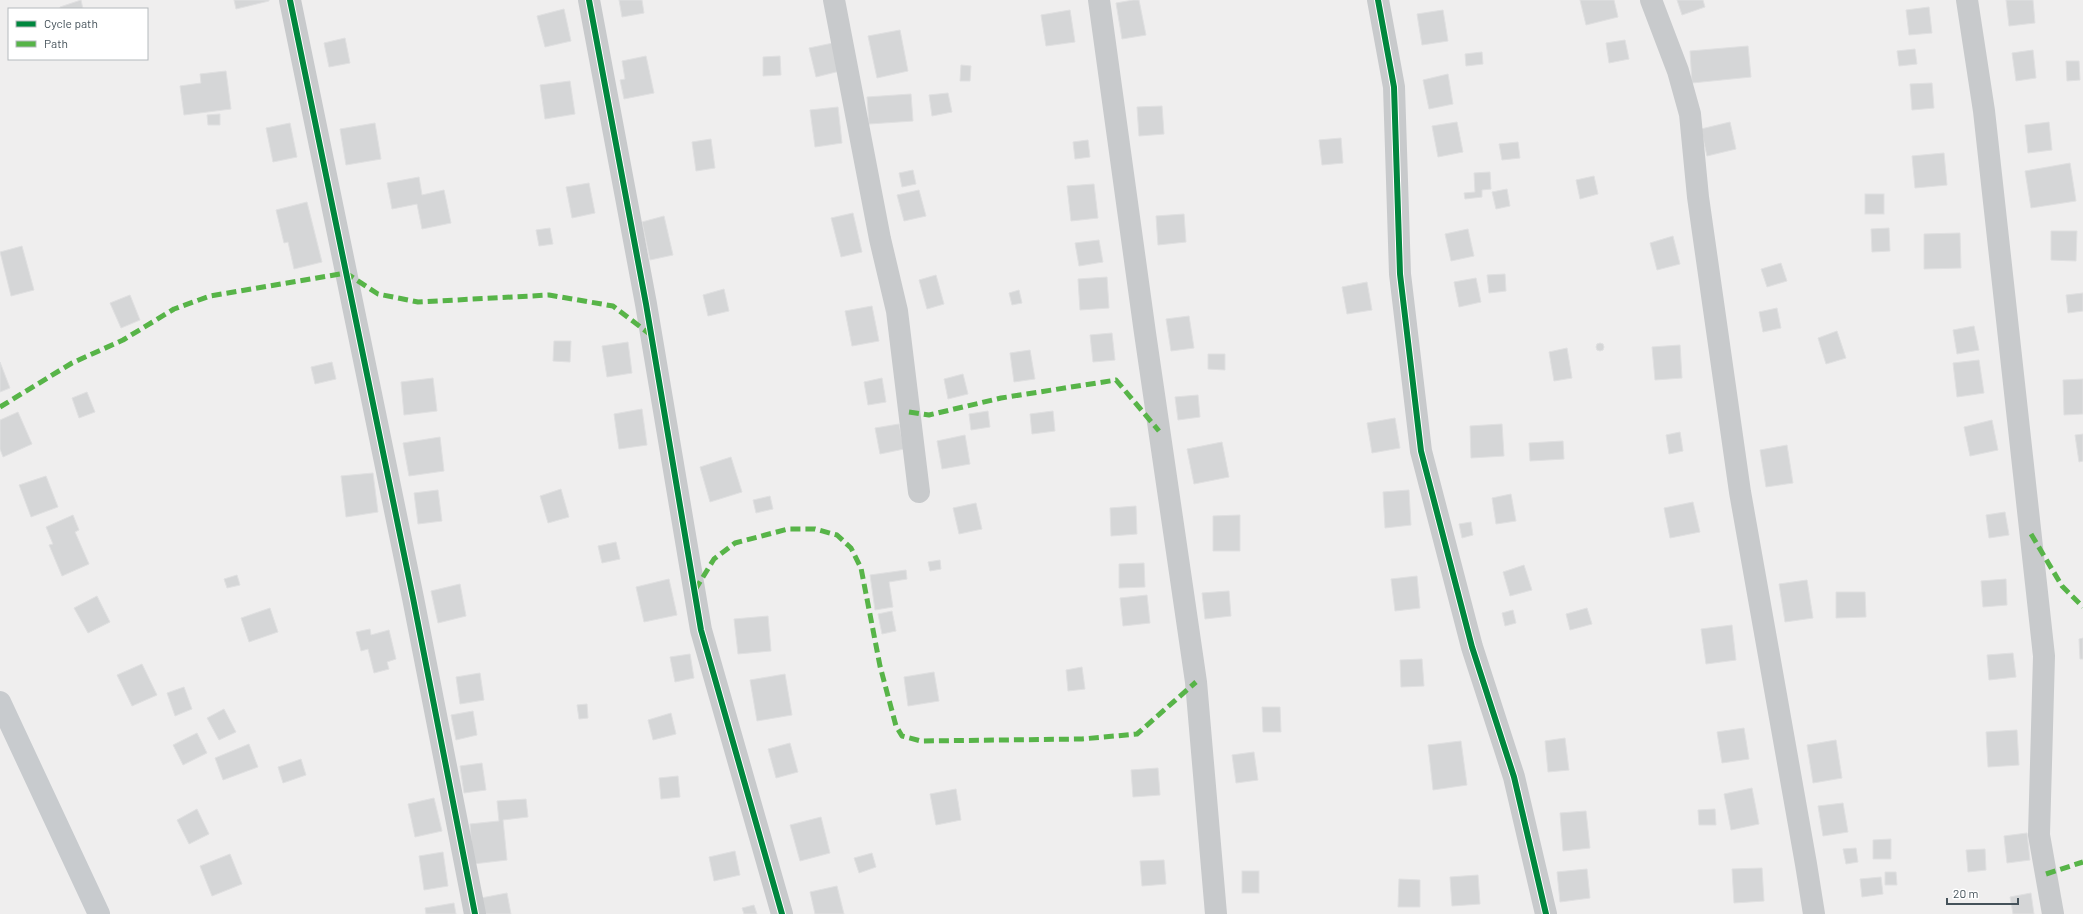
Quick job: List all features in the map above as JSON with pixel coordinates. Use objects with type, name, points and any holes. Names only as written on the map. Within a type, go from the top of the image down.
[{"type":"main road","points":[[0,702],[100,914]]},
{"type":"street","points":[[290,0],[413,598],[475,914]]},
{"type":"street","points":[[589,0],[646,304],[701,630],[782,914]]},
{"type":"street","points":[[834,0],[880,239],[897,311],[919,492]]},
{"type":"street","points":[[1099,0],[1147,347],[1196,682],[1216,914]]},
{"type":"street","points":[[1378,0],[1394,87],[1400,274],[1421,451],[1472,646],[1514,777],[1546,914]]},
{"type":"street","points":[[1651,0],[1678,71],[1690,114],[1698,198],[1740,492],[1814,914]]},
{"type":"street","points":[[1967,0],[1984,111],[2044,656],[2039,835],[2053,914]]},
{"type":"building","points":[[81,0],[83,8],[60,8]]},
{"type":"building","points":[[234,0],[269,0],[269,1],[236,9]]},
{"type":"building","points":[[619,0],[642,0],[644,13],[622,17]]},
{"type":"building","points":[[1139,0],[1146,35],[1122,39],[1116,3]]},
{"type":"building","points":[[1580,0],[1614,0],[1618,17],[1586,25]]},
{"type":"building","points":[[1677,0],[1703,0],[1705,7],[1682,15]]},
{"type":"building","points":[[2006,0],[2033,0],[2035,23],[2009,26]]},
{"type":"building","points":[[1929,7],[1932,33],[1909,35],[1906,10]]},
{"type":"building","points":[[564,9],[571,41],[545,47],[537,16]]},
{"type":"building","points":[[1070,10],[1075,42],[1046,46],[1041,15]]},
{"type":"building","points":[[1443,10],[1448,41],[1422,45],[1417,14]]},
{"type":"building","points":[[900,30],[908,71],[877,78],[868,36]]},
{"type":"building","points":[[345,38],[350,63],[329,67],[324,43]]},
{"type":"building","points":[[1625,40],[1629,59],[1609,63],[1606,43]]},
{"type":"building","points":[[833,43],[840,71],[816,77],[809,48]]},
{"type":"building","points":[[1748,46],[1751,77],[1692,83],[1690,51]]},
{"type":"building","points":[[1915,49],[1917,64],[1899,66],[1897,51]]},
{"type":"building","points":[[2033,50],[2036,78],[2016,81],[2012,53]]},
{"type":"building","points":[[1482,52],[1483,64],[1466,66],[1465,54]]},
{"type":"building","points":[[646,56],[654,93],[624,99],[620,80],[625,79],[622,61]]},
{"type":"building","points":[[780,56],[781,75],[763,76],[763,57]]},
{"type":"building","points":[[2066,61],[2079,61],[2080,80],[2067,81]]},
{"type":"building","points":[[961,65],[971,66],[970,81],[960,81]]},
{"type":"building","points":[[226,71],[231,109],[184,115],[180,86],[201,83],[200,74]]},
{"type":"building","points":[[1448,74],[1453,104],[1429,109],[1423,80]]},
{"type":"building","points":[[570,81],[575,114],[545,119],[540,85]]},
{"type":"building","points":[[1932,83],[1934,108],[1912,110],[1910,84]]},
{"type":"building","points":[[948,93],[952,112],[932,116],[929,95]]},
{"type":"building","points":[[911,94],[913,121],[869,124],[867,97]]},
{"type":"building","points":[[1162,106],[1164,134],[1139,136],[1137,107]]},
{"type":"building","points":[[838,107],[842,143],[815,147],[810,110]]},
{"type":"building","points":[[220,114],[220,125],[208,125],[207,115]]},
{"type":"building","points":[[1457,122],[1463,152],[1438,157],[1432,126]]},
{"type":"building","points":[[1730,122],[1736,149],[1707,156],[1701,129]]},
{"type":"building","points":[[2049,122],[2052,150],[2028,153],[2025,125]]},
{"type":"building","points":[[290,123],[297,157],[273,162],[266,128]]},
{"type":"building","points":[[375,123],[381,159],[346,165],[340,129]]},
{"type":"building","points":[[1341,138],[1343,163],[1322,165],[1319,140]]},
{"type":"building","points":[[711,139],[715,168],[696,171],[692,142]]},
{"type":"building","points":[[1088,140],[1090,157],[1075,159],[1073,142]]},
{"type":"building","points":[[1518,142],[1520,158],[1502,160],[1499,144]]},
{"type":"building","points":[[1944,153],[1947,185],[1915,188],[1912,156]]},
{"type":"building","points":[[2070,163],[2076,201],[2031,208],[2025,171]]},
{"type":"building","points":[[913,170],[916,184],[902,187],[899,173]]},
{"type":"building","points":[[1490,172],[1491,189],[1482,190],[1482,197],[1465,199],[1464,193],[1475,192],[1474,173]]},
{"type":"building","points":[[1594,176],[1598,194],[1580,199],[1576,180]]},
{"type":"building","points":[[419,177],[422,195],[444,190],[451,223],[422,229],[417,204],[392,209],[387,183]]},
{"type":"building","points":[[589,183],[595,213],[572,218],[566,187]]},
{"type":"building","points":[[1094,184],[1098,218],[1071,221],[1067,186]]},
{"type":"building","points":[[1507,189],[1510,206],[1496,209],[1492,192]]},
{"type":"building","points":[[919,190],[926,216],[904,221],[897,195]]},
{"type":"building","points":[[1865,194],[1884,194],[1884,214],[1865,214]]},
{"type":"building","points":[[307,202],[322,262],[294,269],[288,242],[284,243],[276,210]]},
{"type":"building","points":[[853,213],[862,252],[841,257],[831,218]]},
{"type":"building","points":[[1184,214],[1186,242],[1158,245],[1156,216]]},
{"type":"building","points":[[664,216],[673,255],[650,260],[642,222]]},
{"type":"building","points":[[550,228],[553,244],[539,246],[536,230]]},
{"type":"building","points":[[1889,228],[1890,251],[1872,252],[1871,229]]},
{"type":"building","points":[[1468,229],[1474,256],[1451,261],[1445,234]]},
{"type":"building","points":[[2051,231],[2077,231],[2076,261],[2051,260]]},
{"type":"building","points":[[1960,233],[1961,268],[1924,269],[1924,234]]},
{"type":"building","points":[[1673,236],[1680,264],[1657,270],[1650,243]]},
{"type":"building","points":[[1099,240],[1103,262],[1079,266],[1075,243]]},
{"type":"building","points":[[22,246],[34,290],[11,296],[0,252]]},
{"type":"building","points":[[1781,263],[1787,281],[1767,287],[1761,269]]},
{"type":"building","points":[[1505,274],[1506,291],[1489,293],[1487,275]]},
{"type":"building","points":[[936,275],[944,304],[927,309],[919,280]]},
{"type":"building","points":[[1107,277],[1109,308],[1080,310],[1078,279]]},
{"type":"building","points":[[1476,278],[1481,302],[1459,307],[1454,282]]},
{"type":"building","points":[[1367,282],[1372,310],[1347,314],[1342,287]]},
{"type":"building","points":[[724,289],[729,311],[708,316],[703,295]]},
{"type":"building","points":[[1019,290],[1022,303],[1012,305],[1009,293]]},
{"type":"building","points":[[2083,293],[2083,311],[2068,313],[2066,295]]},
{"type":"building","points":[[130,295],[140,320],[121,328],[110,303]]},
{"type":"building","points":[[872,306],[879,341],[852,346],[845,311]]},
{"type":"building","points":[[1777,308],[1781,328],[1763,332],[1759,312]]},
{"type":"building","points":[[1189,316],[1194,348],[1171,351],[1166,319]]},
{"type":"building","points":[[1974,326],[1979,350],[1957,354],[1953,330]]},
{"type":"building","points":[[1837,331],[1846,358],[1826,364],[1818,338]]},
{"type":"building","points":[[1112,333],[1115,360],[1093,362],[1090,335]]},
{"type":"building","points":[[554,341],[571,341],[570,362],[553,361]]},
{"type":"building","points":[[628,342],[632,373],[607,377],[602,346]]},
{"type":"building","points":[[1598,343],[1602,343],[1604,347],[1602,351],[1598,351],[1596,349],[1596,345]]},
{"type":"building","points":[[1680,345],[1682,378],[1655,380],[1652,347]]},
{"type":"building","points":[[1567,348],[1572,378],[1554,381],[1549,352]]},
{"type":"building","points":[[1030,350],[1035,379],[1014,382],[1010,353]]},
{"type":"building","points":[[1208,354],[1225,354],[1225,370],[1208,369]]},
{"type":"building","points":[[1979,360],[1984,393],[1957,397],[1953,363]]},
{"type":"building","points":[[0,362],[10,388],[0,392]]},
{"type":"building","points":[[332,362],[336,379],[315,384],[311,367]]},
{"type":"building","points":[[963,374],[968,394],[948,399],[944,379]]},
{"type":"building","points":[[433,378],[437,411],[404,415],[401,382]]},
{"type":"building","points":[[882,378],[886,402],[868,405],[864,382]]},
{"type":"building","points":[[2083,379],[2083,414],[2064,415],[2063,380]]},
{"type":"building","points":[[87,392],[95,412],[79,418],[72,398]]},
{"type":"building","points":[[1198,395],[1200,417],[1178,420],[1175,397]]},
{"type":"building","points":[[642,409],[647,445],[619,449],[614,414]]},
{"type":"building","points":[[988,411],[990,427],[971,430],[969,414]]},
{"type":"building","points":[[1053,411],[1055,431],[1032,434],[1030,414]]},
{"type":"building","points":[[18,412],[32,444],[3,457],[0,449],[0,420]]},
{"type":"building","points":[[1395,418],[1400,448],[1372,453],[1367,423]]},
{"type":"building","points":[[1992,420],[1998,450],[1970,456],[1964,427]]},
{"type":"building","points":[[899,424],[904,449],[880,454],[875,428]]},
{"type":"building","points":[[1502,424],[1504,456],[1471,458],[1470,426]]},
{"type":"building","points":[[1680,432],[1683,451],[1669,454],[1666,435]]},
{"type":"building","points":[[2083,434],[2083,461],[2079,462],[2075,435]]},
{"type":"building","points":[[965,435],[970,464],[942,469],[937,441]]},
{"type":"building","points":[[440,437],[444,471],[409,476],[403,443]]},
{"type":"building","points":[[1563,441],[1564,459],[1530,461],[1529,443]]},
{"type":"building","points":[[1222,442],[1229,477],[1194,484],[1187,449]]},
{"type":"building","points":[[1787,445],[1793,483],[1766,487],[1760,450]]},
{"type":"building","points":[[731,457],[742,492],[710,502],[700,467]]},
{"type":"building","points":[[373,473],[378,512],[346,517],[341,476]]},
{"type":"building","points":[[46,476],[58,507],[31,517],[19,485]]},
{"type":"building","points":[[561,489],[569,517],[548,523],[540,496]]},
{"type":"building","points":[[438,490],[442,521],[418,524],[414,493]]},
{"type":"building","points":[[1409,490],[1411,525],[1385,528],[1383,492]]},
{"type":"building","points":[[1511,494],[1516,521],[1496,524],[1492,498]]},
{"type":"building","points":[[770,496],[773,509],[756,513],[753,500]]},
{"type":"building","points":[[1693,502],[1700,532],[1670,538],[1664,508]]},
{"type":"building","points":[[976,503],[982,529],[959,534],[953,508]]},
{"type":"building","points":[[1136,506],[1137,534],[1111,536],[1110,508]]},
{"type":"building","points":[[2005,512],[2009,535],[1989,538],[1986,515]]},
{"type":"building","points":[[73,515],[79,530],[75,532],[89,564],[62,576],[49,545],[53,544],[46,527]]},
{"type":"building","points":[[1240,515],[1240,551],[1213,551],[1213,516]]},
{"type":"building","points":[[1471,522],[1473,535],[1462,538],[1459,524]]},
{"type":"building","points":[[616,542],[620,559],[602,563],[598,546]]},
{"type":"building","points":[[940,560],[941,569],[930,571],[928,562]]},
{"type":"building","points":[[1144,563],[1145,587],[1119,588],[1119,564]]},
{"type":"building","points":[[1524,565],[1532,590],[1510,596],[1503,572]]},
{"type":"building","points":[[906,570],[907,579],[889,582],[893,607],[875,610],[870,575]]},
{"type":"building","points":[[237,575],[240,585],[227,588],[224,579]]},
{"type":"building","points":[[1417,576],[1420,608],[1395,611],[1391,579]]},
{"type":"building","points":[[669,579],[677,615],[644,622],[636,587]]},
{"type":"building","points":[[2006,579],[2007,605],[1983,607],[1981,581]]},
{"type":"building","points":[[1807,580],[1813,618],[1785,622],[1779,584]]},
{"type":"building","points":[[460,584],[466,616],[438,623],[431,591]]},
{"type":"building","points":[[1229,591],[1231,616],[1205,619],[1202,593]]},
{"type":"building","points":[[1836,592],[1865,592],[1866,617],[1836,618]]},
{"type":"building","points":[[1147,595],[1150,623],[1123,626],[1120,598]]},
{"type":"building","points":[[97,596],[110,622],[88,633],[74,608]]},
{"type":"building","points":[[270,608],[278,632],[249,642],[241,618]]},
{"type":"building","points":[[1587,608],[1592,624],[1570,630],[1566,614]]},
{"type":"building","points":[[1513,610],[1516,623],[1505,626],[1502,613]]},
{"type":"building","points":[[892,611],[896,631],[882,634],[878,614]]},
{"type":"building","points":[[768,616],[771,651],[738,654],[734,619]]},
{"type":"building","points":[[1732,625],[1736,660],[1706,664],[1701,629]]},
{"type":"building","points":[[370,629],[371,635],[389,630],[396,659],[387,662],[389,669],[374,673],[368,649],[361,651],[356,632]]},
{"type":"building","points":[[2083,638],[2083,659],[2080,659],[2079,639]]},
{"type":"building","points":[[2013,653],[2016,677],[1989,680],[1987,655]]},
{"type":"building","points":[[690,654],[694,678],[675,682],[670,657]]},
{"type":"building","points":[[1422,659],[1424,686],[1401,687],[1400,660]]},
{"type":"building","points":[[142,664],[157,695],[132,706],[117,675]]},
{"type":"building","points":[[1082,667],[1085,689],[1068,691],[1066,670]]},
{"type":"building","points":[[934,672],[939,701],[908,706],[904,677]]},
{"type":"building","points":[[480,673],[484,700],[460,704],[456,677]]},
{"type":"building","points":[[785,674],[792,715],[757,721],[750,680]]},
{"type":"building","points":[[184,687],[192,709],[175,716],[167,693]]},
{"type":"building","points":[[587,704],[588,718],[579,719],[577,705]]},
{"type":"building","points":[[1262,707],[1280,707],[1281,732],[1263,732]]},
{"type":"building","points":[[224,709],[236,732],[219,740],[207,718]]},
{"type":"building","points":[[473,711],[477,735],[456,740],[451,715]]},
{"type":"building","points":[[671,713],[676,734],[653,740],[648,720]]},
{"type":"building","points":[[1744,728],[1749,759],[1722,763],[1717,732]]},
{"type":"building","points":[[2017,730],[2019,765],[1988,767],[1986,732]]},
{"type":"building","points":[[197,733],[207,753],[183,765],[173,745]]},
{"type":"building","points":[[1565,738],[1569,770],[1548,772],[1545,741]]},
{"type":"building","points":[[1836,740],[1842,778],[1813,783],[1807,745]]},
{"type":"building","points":[[1461,741],[1467,785],[1433,790],[1428,745]]},
{"type":"building","points":[[790,743],[798,772],[776,778],[768,749]]},
{"type":"building","points":[[249,744],[258,767],[223,780],[215,758]]},
{"type":"building","points":[[1254,752],[1258,780],[1236,783],[1232,755]]},
{"type":"building","points":[[301,759],[306,775],[283,783],[278,767]]},
{"type":"building","points":[[482,763],[486,790],[464,793],[460,766]]},
{"type":"building","points":[[1158,768],[1160,795],[1133,797],[1131,770]]},
{"type":"building","points":[[678,776],[680,797],[661,799],[659,778]]},
{"type":"building","points":[[1752,788],[1759,824],[1731,830],[1724,794]]},
{"type":"building","points":[[956,789],[961,820],[936,825],[930,794]]},
{"type":"building","points":[[434,798],[442,831],[415,837],[408,804]]},
{"type":"building","points":[[526,799],[528,817],[503,820],[507,860],[473,864],[470,824],[499,821],[497,801]]},
{"type":"building","points":[[1843,803],[1848,832],[1823,836],[1818,806]]},
{"type":"building","points":[[197,809],[209,834],[189,844],[177,820]]},
{"type":"building","points":[[1715,809],[1716,825],[1699,825],[1698,810]]},
{"type":"building","points":[[1586,811],[1590,848],[1563,851],[1560,813]]},
{"type":"building","points":[[821,817],[830,853],[800,861],[790,825]]},
{"type":"building","points":[[2027,833],[2030,860],[2007,863],[2004,836]]},
{"type":"building","points":[[1891,839],[1891,859],[1873,859],[1873,840]]},
{"type":"building","points":[[1856,848],[1858,862],[1846,864],[1843,849]]},
{"type":"building","points":[[1985,849],[1986,870],[1968,872],[1966,850]]},
{"type":"building","points":[[735,851],[740,875],[714,881],[709,857]]},
{"type":"building","points":[[443,852],[448,886],[424,890],[419,856]]},
{"type":"building","points":[[872,853],[876,867],[859,873],[854,858]]},
{"type":"building","points":[[230,854],[242,884],[212,896],[200,866]]},
{"type":"building","points":[[1164,860],[1166,884],[1142,886],[1140,861]]},
{"type":"building","points":[[1762,868],[1764,901],[1734,903],[1732,869]]},
{"type":"building","points":[[1587,869],[1590,898],[1560,902],[1557,872]]},
{"type":"building","points":[[1242,871],[1259,871],[1259,893],[1242,893]]},
{"type":"building","points":[[1885,872],[1896,872],[1897,885],[1885,885]]},
{"type":"building","points":[[1478,875],[1480,904],[1452,906],[1450,877]]},
{"type":"building","points":[[1881,877],[1883,894],[1862,897],[1860,879]]},
{"type":"building","points":[[1399,879],[1420,880],[1420,907],[1398,907]]},
{"type":"building","points":[[837,886],[844,914],[815,914],[810,892]]},
{"type":"building","points":[[507,893],[511,914],[485,914],[481,898]]},
{"type":"building","points":[[2031,893],[2034,914],[2013,914],[2010,897]]},
{"type":"building","points":[[454,903],[456,914],[426,914],[425,908]]},
{"type":"building","points":[[754,905],[757,914],[744,914],[742,908]]},
{"type":"marked path","points":[[0,407],[72,363],[123,340],[174,309],[210,296],[346,273],[378,294],[418,302],[549,295],[613,306],[651,335]]},
{"type":"marked path","points":[[909,412],[929,415],[1001,398],[1116,380],[1159,431]]},
{"type":"marked path","points":[[695,590],[714,559],[735,543],[788,529],[815,529],[837,535],[851,548],[861,568],[880,666],[896,726],[902,736],[921,741],[1082,739],[1137,734],[1196,682]]},
{"type":"marked path","points":[[2031,534],[2062,586],[2083,607]]},
{"type":"marked path","points":[[2046,874],[2083,862]]},
{"type":"cycle path","points":[[290,0],[413,598],[475,914]]},
{"type":"cycle path","points":[[589,0],[646,304],[701,630],[782,914]]},
{"type":"cycle path","points":[[1378,0],[1394,87],[1400,274],[1421,451],[1472,647],[1514,777],[1546,914]]}]
